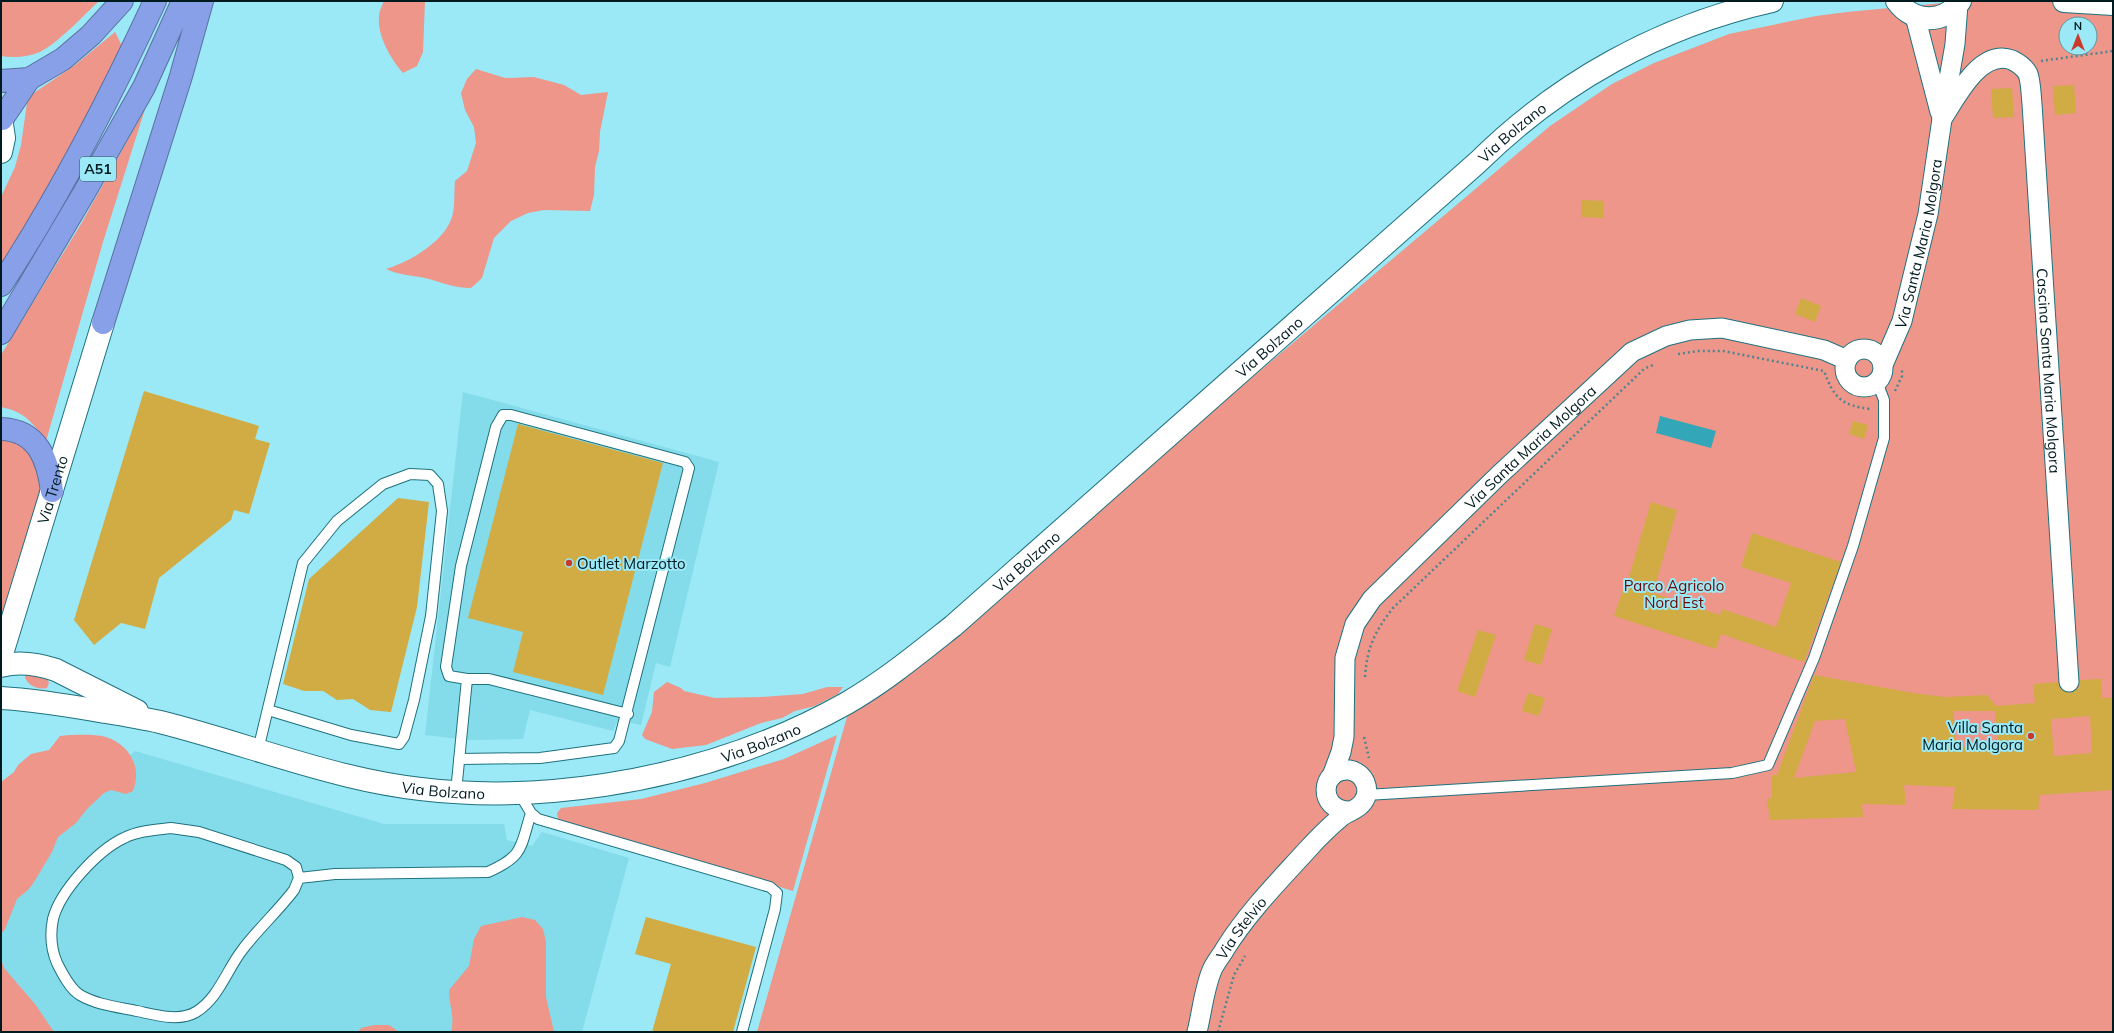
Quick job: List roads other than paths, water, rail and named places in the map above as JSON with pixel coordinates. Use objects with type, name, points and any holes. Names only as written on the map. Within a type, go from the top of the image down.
[{"type":"highway","points":[[1,119],[29,79],[63,59],[91,35],[122,1]]},
{"type":"highway","name":"A51","points":[[1,285],[76,157],[129,58],[155,1]]},
{"type":"highway","name":"A51","points":[[1,333],[84,193],[144,87],[184,1]]},
{"type":"highway","points":[[103,323],[182,76],[202,1]]},
{"type":"highway","points":[[1,81],[29,79]]},
{"type":"highway","points":[[1,429],[17,432],[36,444],[43,455],[49,470],[52,491]]},
{"type":"street","points":[[1728,12],[1750,1]]},
{"type":"street","name":"Via Bolzano","points":[[158,722],[350,777],[404,787],[456,792],[519,793],[560,790],[612,783],[667,772],[714,759],[763,742],[808,722],[868,690],[918,655],[990,594],[1531,114],[1577,82],[1625,54],[1675,31],[1728,12],[1772,1]]},
{"type":"street","points":[[1898,1],[1902,7],[1915,16],[1923,19],[1938,18],[1952,10],[1959,2]]},
{"type":"street","points":[[2064,1],[2113,4]]},
{"type":"street","name":"Via Santa Maria Molgora","points":[[1880,374],[1902,321],[1926,222],[1955,44],[1959,2]]},
{"type":"street","points":[[1915,16],[1942,119]]},
{"type":"street","name":"Cascina Santa Maria Molgora","points":[[1942,119],[1970,77],[1980,66],[1991,61],[2009,59],[2018,63],[2028,73],[2032,104],[2069,682]]},
{"type":"street","points":[[1,119],[4,138],[1,152]]},
{"type":"street","name":"Via Trento","points":[[1,657],[103,323]]},
{"type":"street","name":"Via Santa Maria Molgora","points":[[1344,737],[1345,658],[1355,624],[1372,599],[1499,475],[1632,352],[1666,336],[1690,330],[1722,328],[1824,350],[1847,360]]},
{"type":"street","points":[[1867,349],[1878,355],[1880,374],[1865,387],[1853,383],[1846,372],[1847,360],[1856,351],[1867,349]]},
{"type":"street","points":[[1,666],[21,663],[44,666],[56,670],[158,722]]},
{"type":"street","points":[[1,698],[38,700],[158,722]]},
{"type":"street","points":[[1344,737],[1364,767],[1366,783],[1366,795],[1360,806],[1349,811],[1336,809],[1328,800],[1326,787],[1341,752],[1344,737]]},
{"type":"street","points":[[1332,776],[1344,770],[1364,767]]},
{"type":"street","name":"Via Stelvio","points":[[1316,840],[1328,800]]},
{"type":"street","name":"Via Stelvio","points":[[1197,1032],[1212,969],[1241,924],[1316,840],[1349,811]]},
{"type":"lane","points":[[1366,795],[1732,772],[1768,764],[1814,658],[1853,546],[1884,438],[1884,400],[1880,374]]},
{"type":"lane","points":[[459,759],[540,758],[614,748],[622,734],[628,714],[689,468],[684,462],[511,415],[503,415],[496,427],[461,566],[446,667],[449,676],[467,679],[489,679],[628,714]]},
{"type":"lane","points":[[258,750],[303,562],[337,521],[383,484],[410,474],[430,475],[438,484],[441,497],[441,518],[431,616],[414,700],[404,737],[398,744],[358,736],[268,710]]},
{"type":"lane","points":[[456,792],[467,679]]},
{"type":"lane","points":[[519,793],[531,813],[538,819],[770,887],[777,893],[775,909],[742,1032]]},
{"type":"lane","points":[[299,878],[335,874],[488,872],[507,863],[516,855],[531,813]]},
{"type":"lane","points":[[171,828],[199,832],[233,841],[286,860],[296,867],[299,878],[294,890],[282,906],[264,924],[242,951],[211,1000],[196,1012],[182,1018],[154,1015],[103,1004],[78,994],[62,974],[54,955],[51,940],[53,918],[67,890],[96,858],[123,838],[142,831],[171,828]]},
{"type":"place","name":"Outlet Marzotto","points":[[569,563]]},
{"type":"place","name":"Villa Santa Maria Molgora","points":[[2031,736]]},
{"type":"park label","name":"Parco Agricolo Nord Est","points":[[1674,594]]}]
